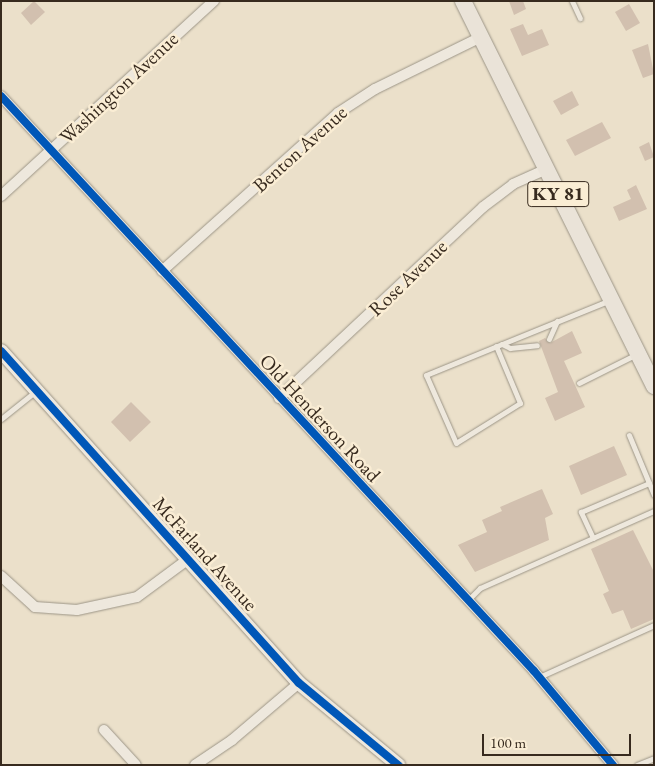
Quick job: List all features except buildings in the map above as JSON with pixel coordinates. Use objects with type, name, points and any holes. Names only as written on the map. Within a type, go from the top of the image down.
[{"type":"main road","name":"KY 81","points":[[463,1],[654,386]]},
{"type":"street","name":"Washington Avenue","points":[[1,196],[214,1]]},
{"type":"street","name":"Benton Avenue","points":[[162,271],[338,113],[375,89],[480,37]]},
{"type":"street","name":"Old Henderson Road","points":[[1,96],[538,677],[613,765]]},
{"type":"street","name":"Rose Avenue","points":[[279,398],[483,207],[513,184],[546,169]]},
{"type":"street","name":"McFarland Avenue","points":[[1,351],[299,683],[392,763]]},
{"type":"street","points":[[1,576],[35,607],[77,610],[137,597],[187,560]]},
{"type":"street","points":[[195,765],[232,740],[299,683]]},
{"type":"street","points":[[104,730],[136,765]]},
{"type":"lane","points":[[572,1],[580,18]]},
{"type":"lane","points":[[496,346],[520,403],[456,443],[424,378],[496,346],[610,300]]},
{"type":"lane","points":[[549,339],[558,321]]},
{"type":"lane","points":[[502,344],[510,348],[537,345]]},
{"type":"lane","points":[[579,383],[638,354]]},
{"type":"lane","points":[[1,419],[36,390]]},
{"type":"lane","points":[[629,436],[654,495]]},
{"type":"lane","points":[[593,538],[581,512],[649,483]]},
{"type":"lane","points":[[467,600],[480,588],[654,511]]},
{"type":"lane","points":[[538,677],[654,625]]},
{"type":"lane","points":[[638,765],[654,758]]},
{"type":"cycle path","points":[[1,96],[534,671],[613,765]]},
{"type":"cycle path","points":[[1,351],[299,683],[398,765]]}]
